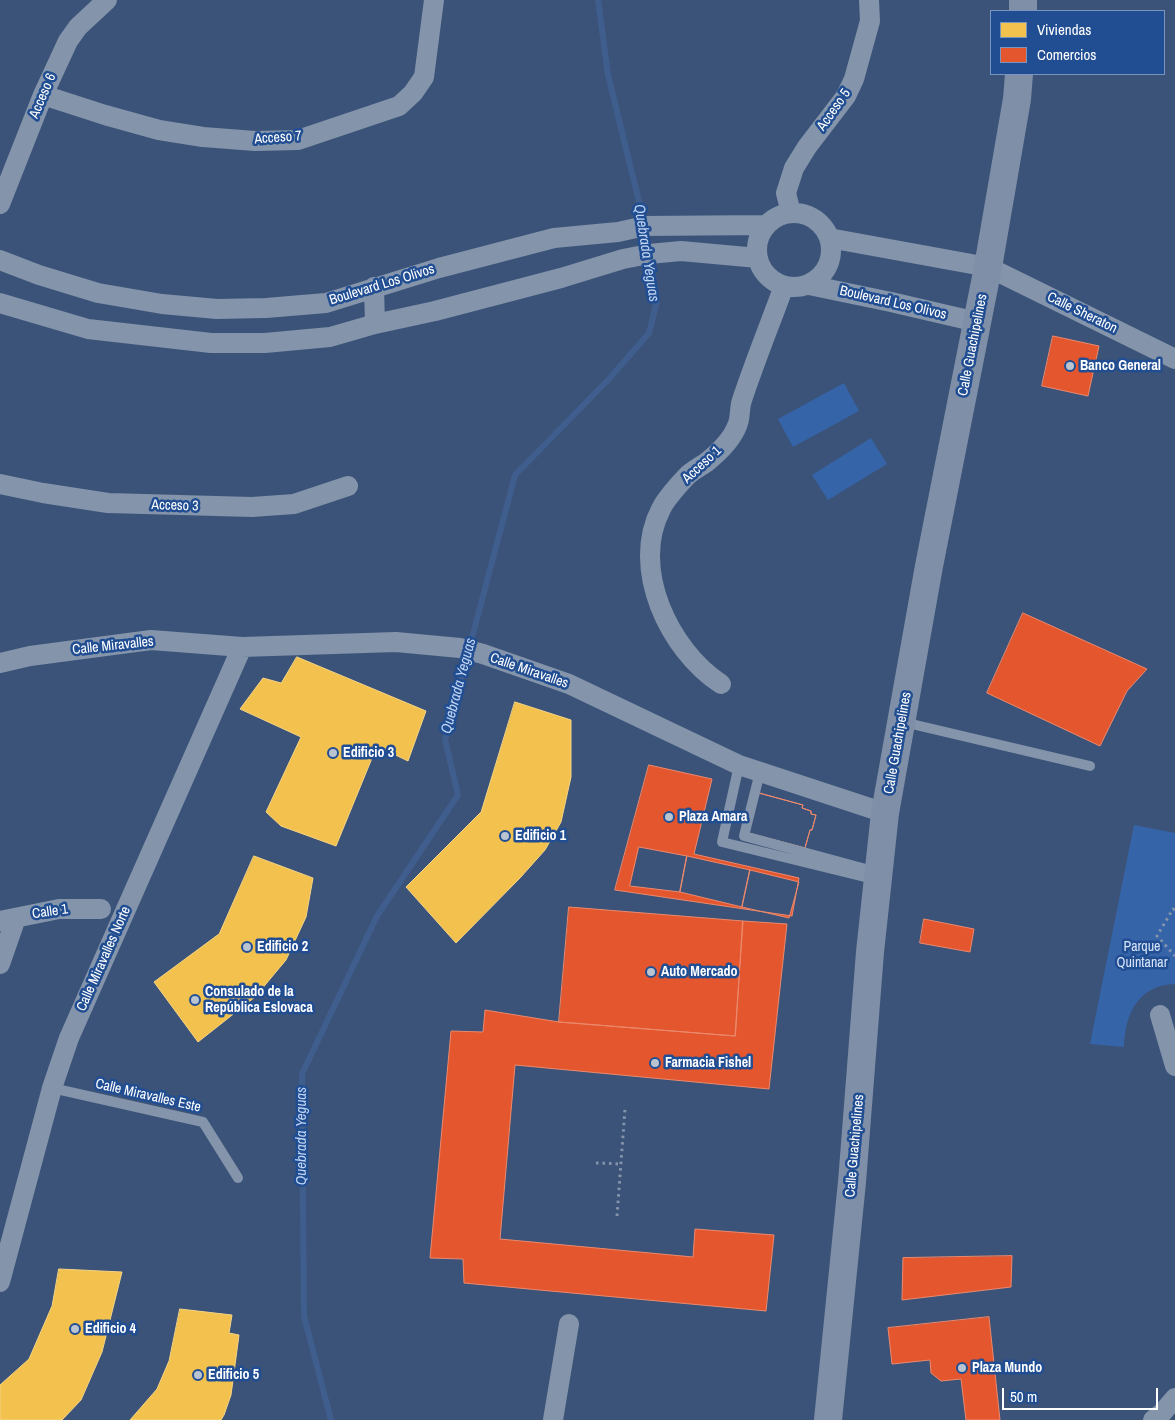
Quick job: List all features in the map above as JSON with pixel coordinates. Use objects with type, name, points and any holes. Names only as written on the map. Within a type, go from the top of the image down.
[{"type":"street","name":"Acceso 6","points":[[0,204],[43,94],[68,41],[78,27],[107,0]]},
{"type":"street","name":"Acceso 7","points":[[43,94],[105,115],[159,130],[203,137],[255,141],[298,140],[399,106],[413,93],[424,77],[434,0]]},
{"type":"street","name":"Acceso 5","points":[[791,213],[786,193],[794,168],[807,146],[846,96],[854,79],[870,21],[869,0]]},
{"type":"street","name":"Calle Guachipelines","points":[[828,1420],[852,1182],[870,952],[885,814],[928,566],[949,471],[988,267],[1017,99],[1019,75]]},
{"type":"street","points":[[791,213],[807,215],[820,224],[829,238],[831,253],[827,267],[820,278],[796,288],[774,282],[767,275],[758,258],[757,246],[760,235],[766,225],[778,217],[791,213]]},
{"type":"street","name":"Boulevard Los Olivos","points":[[0,260],[98,293],[162,304],[217,309],[266,308],[326,303],[439,268],[554,238],[618,232],[645,226],[766,225]]},
{"type":"street","points":[[829,238],[988,267]]},
{"type":"street","points":[[0,303],[88,330],[212,343],[265,343],[330,337],[375,324],[435,312],[561,278],[623,258],[681,251],[758,258]]},
{"type":"street","name":"Calle Sheraton","points":[[988,267],[1175,358]]},
{"type":"street","name":"Boulevard Los Olivos","points":[[809,284],[977,322]]},
{"type":"street","name":"Acceso 1","points":[[721,684],[696,664],[674,636],[660,608],[650,554],[652,537],[661,508],[688,475],[708,461],[728,440],[738,425],[741,402],[784,286]]},
{"type":"street","points":[[374,287],[375,324]]},
{"type":"street","name":"Acceso 3","points":[[0,484],[108,503],[252,507],[294,504],[348,486]]},
{"type":"street","name":"Calle Miravalles","points":[[0,663],[30,656],[151,640],[242,647],[396,642],[460,648],[569,684],[739,765],[885,814]]},
{"type":"street","name":"Calle Miravalles Norte","points":[[0,1282],[52,1088],[69,1038],[242,647]]},
{"type":"street","name":"Calle 1","points":[[8,920],[59,909],[101,909]]},
{"type":"street","points":[[0,964],[8,920]]},
{"type":"street","points":[[1160,1015],[1175,1066]]},
{"type":"street","points":[[553,1420],[569,1324]]},
{"type":"street","points":[[1153,1420],[1175,1398]]},
{"type":"lane","points":[[902,721],[1090,766]]},
{"type":"lane","points":[[739,765],[722,842],[878,876]]},
{"type":"lane","points":[[760,772],[744,836],[878,876]]},
{"type":"lane","name":"Calle Miravalles Este","points":[[52,1088],[203,1122],[238,1178]]},
{"type":"path","points":[[1175,910],[1173,909],[1157,936],[1175,956]]},
{"type":"path","points":[[617,1216],[625,1109]]},
{"type":"path","points":[[596,1163],[621,1164]]},
{"type":"green space","points":[[844,383],[859,411],[793,447],[778,419]]},
{"type":"green space","points":[[871,438],[887,464],[828,500],[812,475]]},
{"type":"green space","name":"Parque Quintanar","points":[[1134,825],[1175,833],[1175,984],[1152,990],[1136,1004],[1127,1023],[1124,1047],[1090,1044]]},
{"type":"building: Viviendas","name":"Edificio 3","points":[[297,657],[426,711],[408,761],[377,746],[336,846],[281,826],[266,812],[301,737],[240,709],[263,678],[281,683]]},
{"type":"building: Viviendas","name":"Edificio 1","points":[[515,702],[571,720],[571,777],[561,822],[545,850],[456,943],[406,887],[481,812]]},
{"type":"building: Viviendas","name":"Edificio 2","points":[[254,856],[313,878],[306,917],[286,960],[255,997],[198,1042],[154,982],[219,934]]},
{"type":"building: Viviendas","name":"Edificio 4","points":[[59,1269],[122,1272],[102,1352],[81,1400],[62,1420],[0,1420],[0,1385],[29,1359],[52,1306]]},
{"type":"building: Viviendas","name":"Edificio 5","points":[[180,1309],[232,1315],[229,1333],[239,1335],[231,1395],[224,1415],[221,1420],[130,1420],[157,1389],[169,1361]]},
{"type":"building: Comercios","name":"Banco General","points":[[1053,336],[1099,346],[1088,396],[1042,386]]},
{"type":"building: Comercios","points":[[1023,613],[1147,669],[1127,691],[1100,746],[987,693]]},
{"type":"building: Comercios","name":"Plaza Amara","points":[[649,765],[712,779],[694,854],[799,878],[792,916],[615,890]]},
{"type":"building: Comercios","name":"Plaza Amara","points":[[759,793],[803,805],[802,808],[816,815],[805,848],[748,833]]},
{"type":"building: Comercios","name":"Plaza Amara","points":[[759,793],[803,805],[802,808],[816,815],[805,848],[748,833]]},
{"type":"building: Comercios","points":[[639,847],[687,856],[680,892],[630,886]]},
{"type":"building: Comercios","points":[[687,856],[750,870],[742,907],[680,892]]},
{"type":"building: Comercios","points":[[750,870],[799,882],[789,918],[742,907]]},
{"type":"building: Comercios","name":"Auto Mercado","points":[[569,907],[743,921],[735,1036],[559,1022]]},
{"type":"building: Comercios","points":[[924,919],[974,929],[970,952],[920,943]]},
{"type":"building: Comercios","points":[[743,921],[787,924],[769,1089],[515,1065],[500,1239],[693,1257],[695,1229],[774,1235],[766,1311],[464,1283],[463,1259],[430,1258],[451,1031],[483,1032],[485,1010],[559,1022],[735,1036]]},
{"type":"building: Comercios","points":[[1012,1256],[1011,1287],[902,1300],[903,1258]]},
{"type":"building: Comercios","name":"Plaza Mundo","points":[[989,1317],[1000,1420],[966,1420],[961,1379],[941,1381],[931,1373],[930,1360],[892,1364],[888,1328]]},
{"type":"waterway","name":"Quebrada Yeguas","points":[[331,1420],[304,1316],[302,1074],[377,916],[458,795],[445,740],[515,475],[608,380],[649,333],[657,301],[645,226],[608,75],[598,0]]},
{"type":"place","name":"Banco General","points":[[1070,366]]},
{"type":"place","name":"Edificio 3","points":[[333,753]]},
{"type":"place","name":"Plaza Amara","points":[[669,817]]},
{"type":"place","name":"Edificio 1","points":[[505,836]]},
{"type":"place","name":"Edificio 2","points":[[247,947]]},
{"type":"place","name":"Auto Mercado","points":[[651,972]]},
{"type":"place","name":"Consulado de la República Eslovaca","points":[[195,1000]]},
{"type":"place","name":"Farmacia Fishel","points":[[655,1063]]},
{"type":"place","name":"Edificio 4","points":[[75,1329]]},
{"type":"place","name":"Plaza Mundo","points":[[962,1368]]},
{"type":"place","name":"Edificio 5","points":[[198,1375]]}]
